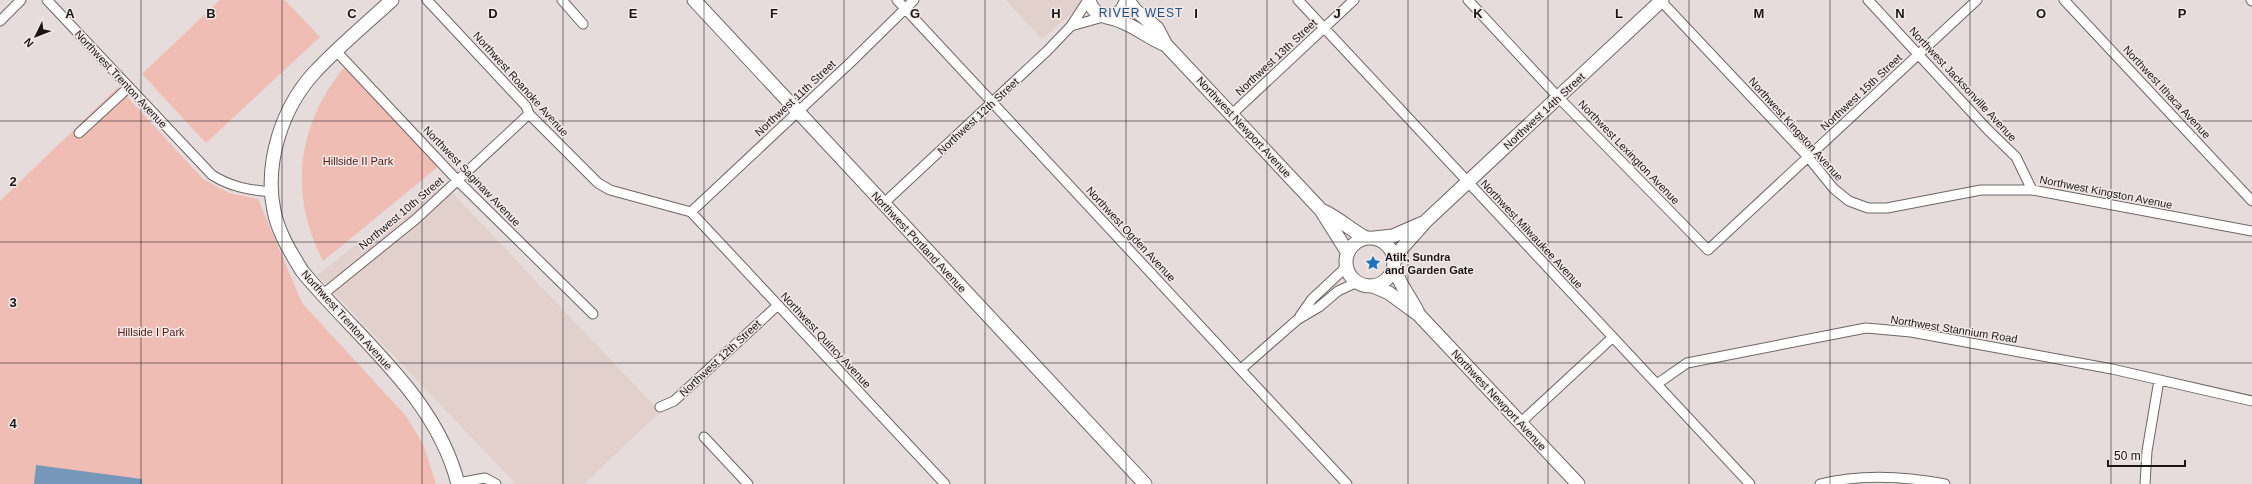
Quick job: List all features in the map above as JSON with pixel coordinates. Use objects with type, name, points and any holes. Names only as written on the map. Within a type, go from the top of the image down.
[{"type":"street","points":[[0,21],[22,0]]},
{"type":"street","name":"Northwest Trenton Avenue","points":[[47,0],[212,175],[225,184],[244,189],[272,192],[274,212],[290,250],[302,271],[322,295],[410,390],[424,409],[450,456],[458,484],[485,478],[496,484]]},
{"type":"street","points":[[272,192],[273,167],[278,138],[289,109],[314,73],[392,0]]},
{"type":"street","name":"Northwest Roanoke Avenue","points":[[427,0],[526,106],[529,114],[598,183],[610,190],[690,212]]},
{"type":"street","points":[[562,0],[584,24]]},
{"type":"street","name":"Northwest Portland Avenue","points":[[694,0],[1145,484]]},
{"type":"street","name":"Northwest Ogden Avenue","points":[[897,0],[1347,484]]},
{"type":"street","name":"Northwest 11th Street","points":[[690,212],[798,112],[914,0]]},
{"type":"street","points":[[1089,0],[1093,9],[1107,17],[1122,10],[1127,0]]},
{"type":"street","name":"Northwest 12th Street","points":[[883,204],[992,103],[1071,26],[1089,0]]},
{"type":"street","name":"Northwest Newport Avenue","points":[[1127,0],[1135,10],[1157,28],[1166,45],[1321,210],[1348,257]]},
{"type":"street","name":"Northwest Milwaukee Avenue","points":[[1298,0],[1750,484]]},
{"type":"street","name":"Northwest 13th Street","points":[[1232,114],[1354,0]]},
{"type":"street","name":"Northwest Lexington Avenue","points":[[1468,0],[1559,98],[1708,250]]},
{"type":"street","name":"Northwest 14th Street","points":[[1394,265],[1402,248],[1426,221],[1559,98],[1661,0]]},
{"type":"street","name":"Northwest Kingston Avenue","points":[[1661,0],[1808,157],[1834,189],[1849,201],[1868,208],[1886,208],[1981,190],[2032,190],[2252,231]]},
{"type":"street","name":"Northwest Jacksonville Avenue","points":[[1868,0],[1988,130],[2016,157],[2032,190]]},
{"type":"street","name":"Northwest 15th Street","points":[[1708,250],[1976,0]]},
{"type":"street","name":"Northwest Ithaca Avenue","points":[[2064,0],[2252,201]]},
{"type":"street","name":"Northwest 12th Street","points":[[1071,26],[1107,17]]},
{"type":"street","name":"Northwest Newport Avenue","points":[[1107,17],[1133,25],[1152,39],[1166,45]]},
{"type":"street","name":"Northwest Saginaw Avenue","points":[[336,51],[458,181],[593,314]]},
{"type":"street","points":[[79,133],[129,87]]},
{"type":"street","name":"Northwest 10th Street","points":[[322,295],[416,219],[529,114]]},
{"type":"street","name":"Northwest Newport Avenue","points":[[1321,210],[1334,215],[1348,228],[1370,238]]},
{"type":"street","name":"Northwest Quincy Avenue","points":[[690,212],[944,484]]},
{"type":"street","name":"Northwest 14th Street","points":[[1370,238],[1393,236],[1426,221]]},
{"type":"street","points":[[1241,369],[1297,320],[1318,307],[1338,291],[1353,284],[1367,285],[1385,280],[1394,265],[1391,250],[1386,244],[1370,238],[1352,246],[1342,270],[1312,299],[1297,320]]},
{"type":"street","points":[[1348,257],[1350,274],[1367,285]]},
{"type":"street","name":"Northwest Newport Avenue","points":[[1394,265],[1399,281],[1412,299],[1419,315]]},
{"type":"street","name":"Northwest Newport Avenue","points":[[1367,285],[1389,293],[1419,315],[1578,484]]},
{"type":"street","name":"Northwest 12th Street","points":[[660,407],[674,401],[778,305]]},
{"type":"street","name":"Northwest Stannium Road","points":[[1657,384],[1686,363],[1866,328],[1911,332],[2112,369],[2252,401]]},
{"type":"street","points":[[1520,423],[1613,337]]},
{"type":"street","points":[[2145,484],[2147,451],[2158,380]]},
{"type":"street","points":[[704,437],[748,484]]},
{"type":"street","points":[[1820,484],[1840,479],[1885,477],[1944,484]]},
{"type":"shaded area","points":[[1006,0],[1084,0],[1085,2],[1042,39]]},
{"type":"shaded area","points":[[439,179],[660,412],[584,484],[516,484],[317,275],[402,210]]},
{"type":"green space","points":[[220,0],[285,0],[320,37],[206,143],[142,74]]},
{"type":"green space","name":"Hillside II Park","points":[[346,65],[439,166],[323,261],[312,235],[305,210],[302,185],[303,160],[308,135],[317,111],[330,88]]},
{"type":"green space","name":"Hillside I Park","points":[[118,87],[203,179],[229,193],[258,199],[302,303],[406,416],[424,446],[436,484],[0,484],[0,201]]},
{"type":"water","points":[[36,465],[142,479],[142,484],[34,484]]},
{"type":"place","name":"Atilt, Sundra and Garden Gate","points":[[1373,263]]},
{"type":"district","name":"RIVER WEST","points":[[1141,13]]}]
